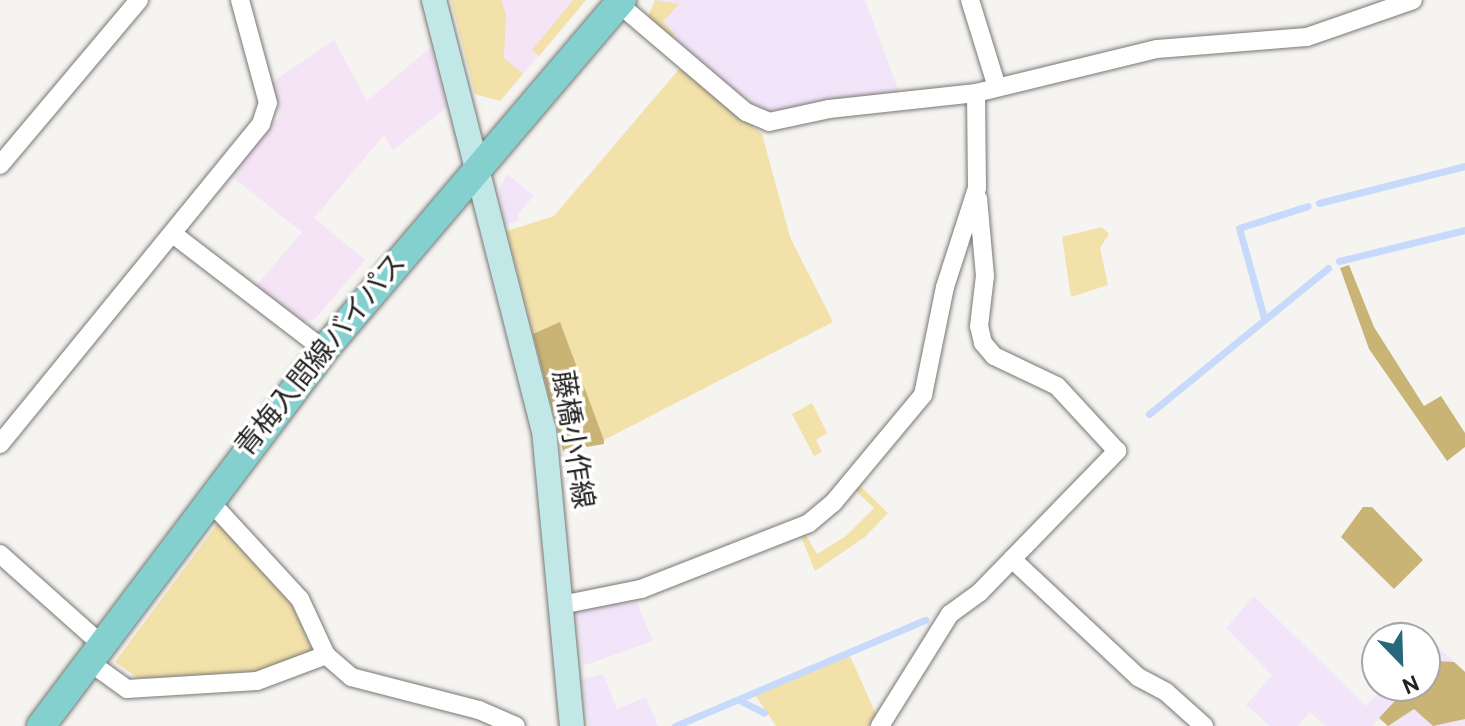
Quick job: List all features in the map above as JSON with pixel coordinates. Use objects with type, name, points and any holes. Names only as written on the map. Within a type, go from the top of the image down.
[{"type":"main road","name":"藤橋小作線","points":[[434,0],[544,430],[572,726]]},
{"type":"main road","name":"青梅入間線バイパス","points":[[41,726],[207,498],[324,350],[620,2]]},
{"type":"street","points":[[0,165],[139,0]]},
{"type":"street","points":[[0,444],[266,116],[268,103],[240,0]]},
{"type":"street","points":[[970,0],[997,87]]},
{"type":"street","points":[[620,2],[759,121],[976,93],[1157,49],[1307,37],[1413,0]]},
{"type":"street","points":[[880,726],[935,631],[1012,559],[1117,451],[1057,386],[994,356],[983,343],[979,326],[985,276],[977,188],[976,93]]},
{"type":"street","points":[[561,605],[599,600],[666,580],[795,529],[833,503],[927,386],[945,287],[977,188]]},
{"type":"street","points":[[173,234],[324,350]]},
{"type":"street","points":[[207,498],[300,599],[326,655],[351,677],[370,685],[479,710],[516,726]]},
{"type":"street","points":[[0,554],[127,689],[257,681],[326,655]]},
{"type":"street","points":[[1012,559],[1138,677],[1166,692],[1204,726]]},
{"type":"shaded area","points":[[451,0],[586,0],[500,101],[475,94]]},
{"type":"shaded area","points":[[451,0],[501,0],[506,14],[504,58],[523,74],[500,101],[475,94]]},
{"type":"shaded area","points":[[573,0],[586,0],[539,56],[532,50]]},
{"type":"shaded area","points":[[655,0],[865,0],[899,91],[769,112],[759,110],[648,17]]},
{"type":"shaded area","points":[[655,0],[679,4],[663,22],[675,34],[672,37],[648,17]]},
{"type":"shaded area","points":[[334,40],[367,101],[431,47],[447,107],[393,150],[384,135],[314,218],[365,260],[316,318],[302,323],[255,287],[302,232],[231,176],[280,116],[271,83]]},
{"type":"shaded area","points":[[680,68],[762,134],[790,237],[833,322],[604,440],[560,323],[533,334],[507,231],[554,216]]},
{"type":"shaded area","points":[[507,174],[534,196],[518,214],[519,220],[505,224],[499,190]]},
{"type":"shaded area","points":[[1102,227],[1109,234],[1100,248],[1108,285],[1071,297],[1062,237]]},
{"type":"shaded area","points":[[1349,265],[1374,327],[1424,406],[1441,396],[1465,433],[1465,447],[1447,461],[1369,349],[1340,268]]},
{"type":"shaded area","points":[[560,322],[604,444],[563,451],[533,334]]},
{"type":"shaded area","points":[[812,403],[827,433],[816,440],[822,452],[814,456],[792,414]]},
{"type":"shaded area","points":[[858,484],[888,513],[865,537],[815,571],[800,534],[804,532],[817,554],[846,536],[874,508],[854,489]]},
{"type":"shaded area","points":[[1363,507],[1372,507],[1423,560],[1394,589],[1341,537]]},
{"type":"shaded area","points":[[221,519],[292,604],[315,656],[254,673],[138,678],[115,662]]},
{"type":"shaded area","points":[[1254,596],[1366,706],[1370,702],[1441,702],[1441,649],[1465,672],[1465,726],[1388,726],[1379,718],[1372,726],[1325,726],[1310,712],[1298,726],[1270,726],[1246,705],[1272,675],[1226,628]]},
{"type":"shaded area","points":[[635,597],[653,641],[583,666],[576,611]]},
{"type":"shaded area","points":[[849,654],[876,714],[869,726],[776,726],[755,695]]},
{"type":"shaded area","points":[[1441,661],[1454,662],[1465,672],[1465,719],[1433,726],[1414,709],[1388,726],[1379,718],[1394,702],[1441,702]]},
{"type":"shaded area","points":[[603,674],[617,709],[646,697],[658,726],[589,726],[581,679]]},
{"type":"waterway","points":[[1319,203],[1465,166]]},
{"type":"waterway","points":[[1264,318],[1239,228],[1308,206]]},
{"type":"waterway","points":[[1339,261],[1465,230]]},
{"type":"waterway","points":[[1149,414],[1328,268]]},
{"type":"waterway","points":[[675,726],[925,620]]},
{"type":"waterway","points":[[739,700],[764,713]]}]
